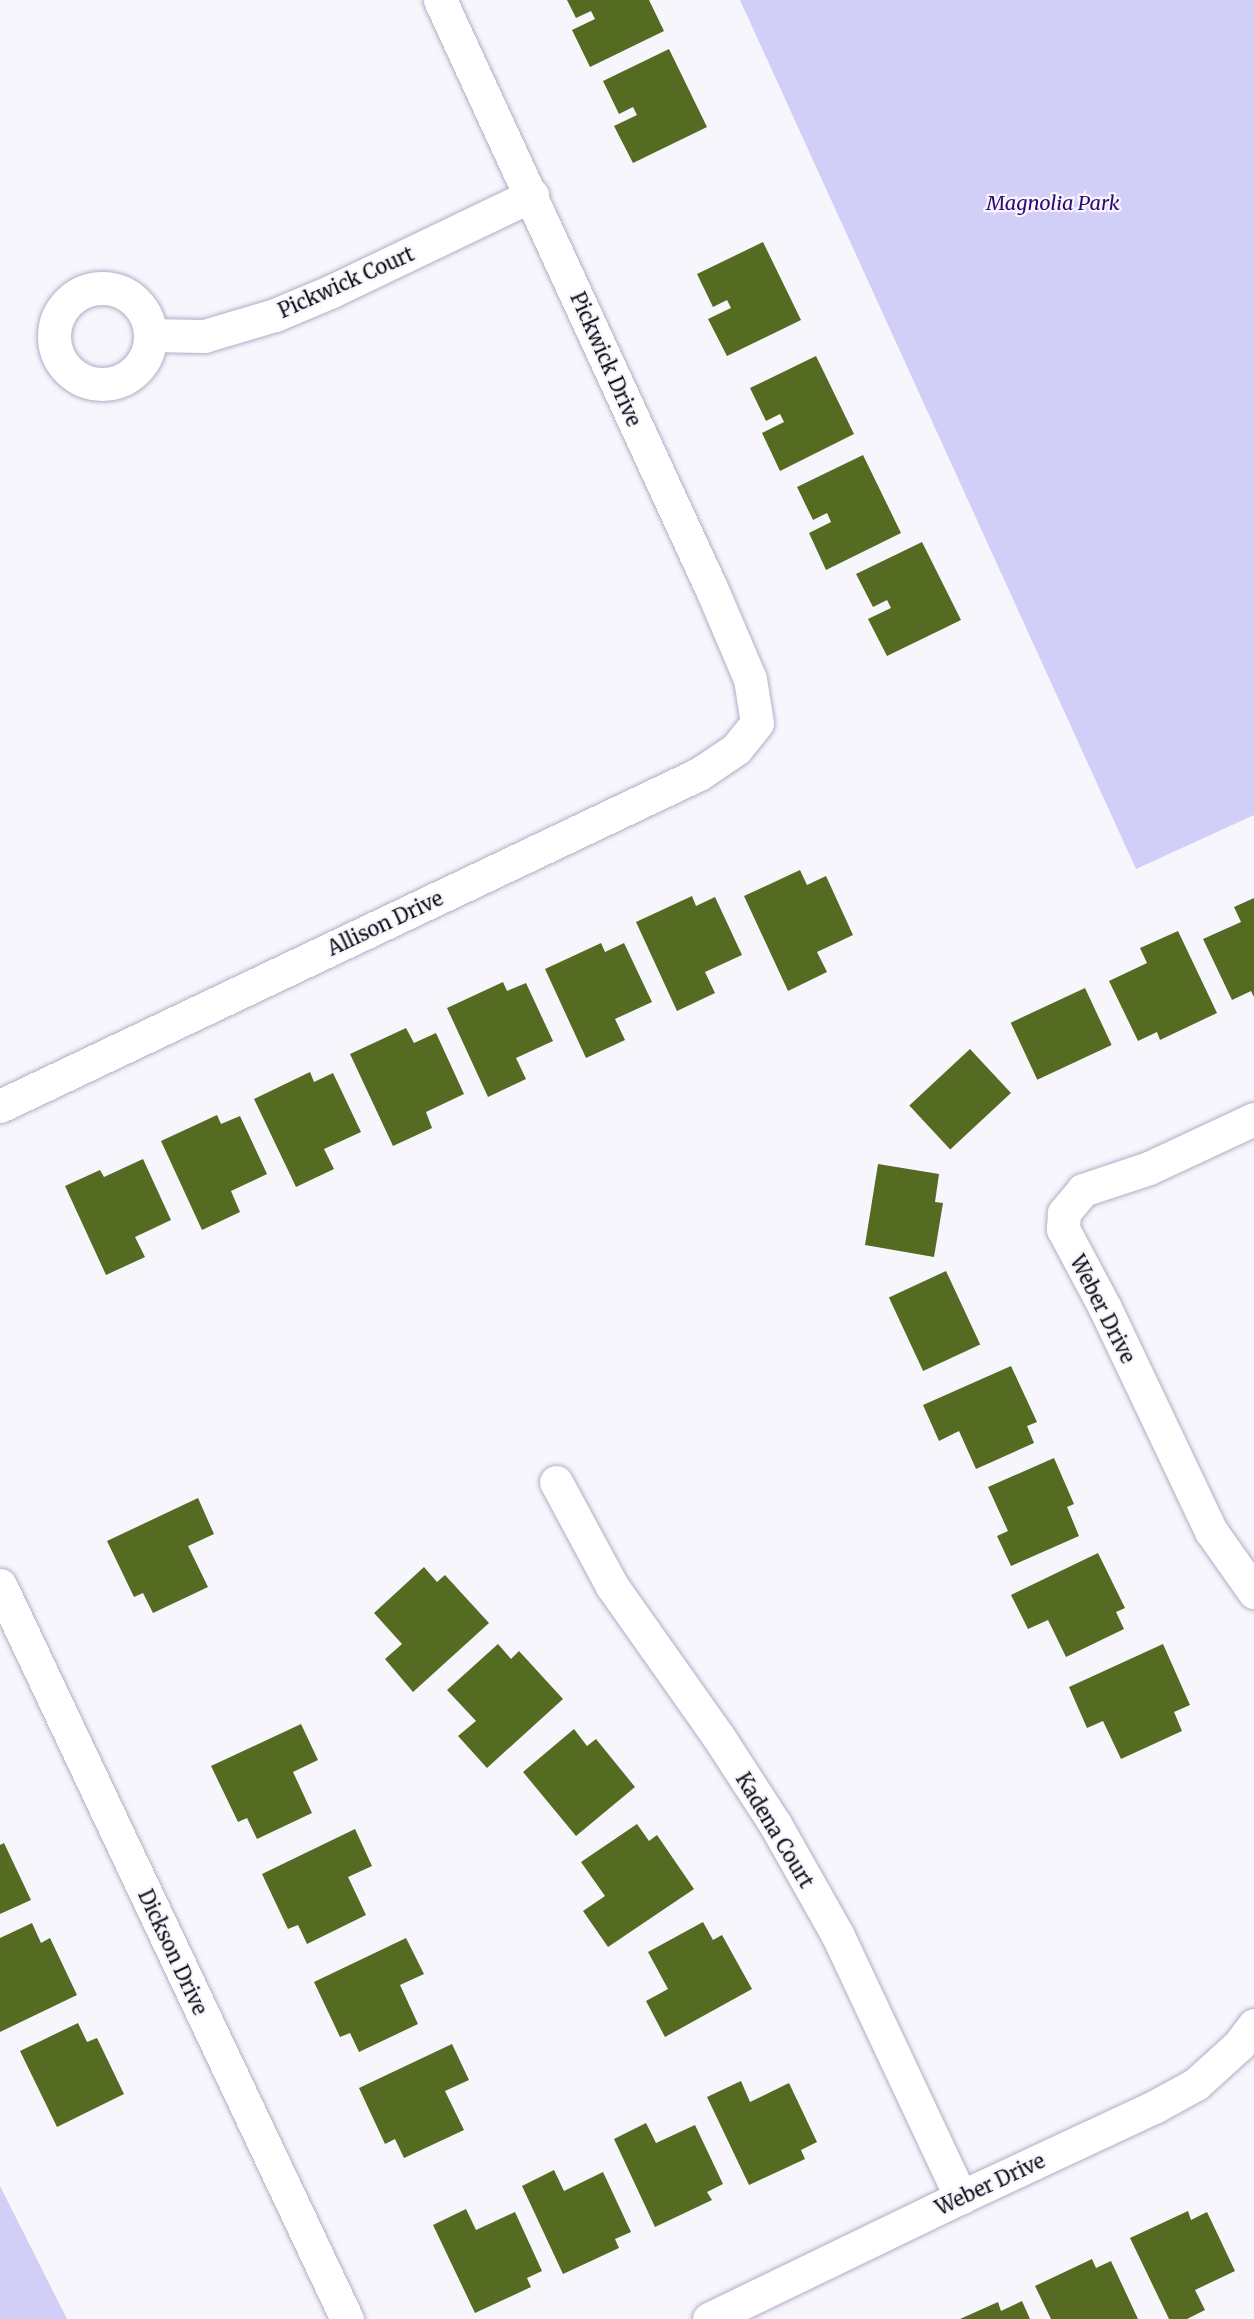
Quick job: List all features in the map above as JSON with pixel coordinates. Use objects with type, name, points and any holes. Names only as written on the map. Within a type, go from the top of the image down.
[{"type":"street","name":"Pickwick Drive","points":[[440,0],[532,195],[712,590],[750,679],[757,723]]},
{"type":"street","name":"Pickwick Court","points":[[150,335],[204,336],[275,315],[332,291],[532,195]]},
{"type":"street","name":"Allison Drive","points":[[0,1106],[699,774],[736,749],[757,723]]},
{"type":"street","name":"Weber Drive","points":[[1254,1119],[1149,1168],[1083,1190],[1064,1213],[1063,1229],[1105,1308],[1211,1531],[1254,1592]]},
{"type":"street","name":"Kadena Court","points":[[556,1482],[612,1586],[718,1736],[775,1824],[838,1936],[961,2197]]},
{"type":"street","name":"Dickson Drive","points":[[0,1585],[347,2319]]},
{"type":"street","name":"Weber Drive","points":[[709,2319],[1156,2106],[1196,2084],[1239,2045],[1254,2025]]},
{"type":"green space","name":"Magnolia Park","points":[[740,0],[1254,0],[1254,815],[1136,869]]},
{"type":"green space","points":[[0,2186],[67,2319],[0,2319]]},
{"type":"building","points":[[567,0],[649,0],[664,31],[590,67],[572,30],[595,19],[591,11],[576,18]]},
{"type":"building","points":[[669,49],[707,127],[633,163],[614,126],[637,115],[633,107],[619,114],[603,81]]},
{"type":"building","points":[[763,242],[801,320],[727,356],[708,319],[731,308],[727,300],[713,307],[697,274]]},
{"type":"building","points":[[816,356],[854,434],[780,471],[762,433],[784,422],[780,414],[766,421],[750,388]]},
{"type":"building","points":[[863,455],[901,533],[826,570],[809,533],[831,522],[827,513],[813,520],[797,487]]},
{"type":"building","points":[[922,542],[961,620],[887,656],[868,619],[891,608],[887,600],[873,607],[856,574]]},
{"type":"building","points":[[800,870],[807,885],[826,876],[853,935],[817,952],[827,972],[788,991],[744,896]]},
{"type":"building","points":[[692,896],[696,906],[715,897],[742,955],[705,972],[715,993],[677,1011],[636,922]]},
{"type":"building","points":[[1254,898],[1254,997],[1251,991],[1232,1000],[1203,939],[1241,922],[1234,907]]},
{"type":"building","points":[[1178,931],[1217,1013],[1160,1040],[1157,1032],[1138,1041],[1109,981],[1147,963],[1140,948]]},
{"type":"building","points":[[601,943],[605,952],[624,943],[652,1002],[615,1019],[625,1040],[586,1058],[545,969]]},
{"type":"building","points":[[503,982],[507,991],[526,983],[553,1041],[516,1058],[526,1079],[488,1097],[447,1008]]},
{"type":"building","points":[[1085,988],[1112,1045],[1037,1080],[1011,1023]]},
{"type":"building","points":[[406,1028],[414,1043],[436,1033],[464,1094],[426,1112],[432,1128],[393,1146],[350,1054]]},
{"type":"building","points":[[970,1049],[1011,1093],[950,1149],[909,1106]]},
{"type":"building","points":[[310,1072],[314,1082],[333,1073],[361,1132],[324,1149],[334,1169],[296,1187],[254,1099]]},
{"type":"building","points":[[217,1115],[221,1124],[240,1116],[267,1174],[231,1191],[240,1212],[202,1230],[161,1141]]},
{"type":"building","points":[[143,1159],[171,1220],[135,1237],[145,1257],[106,1275],[65,1186],[100,1170],[104,1177]]},
{"type":"building","points":[[878,1164],[939,1174],[935,1202],[943,1203],[934,1257],[865,1245]]},
{"type":"building","points":[[946,1271],[980,1344],[923,1371],[889,1298]]},
{"type":"building","points":[[1011,1366],[1037,1422],[1027,1426],[1034,1443],[976,1469],[959,1431],[939,1441],[923,1405]]},
{"type":"building","points":[[1054,1458],[1074,1504],[1067,1507],[1079,1536],[1011,1566],[997,1536],[1008,1531],[988,1487]]},
{"type":"building","points":[[198,1498],[214,1534],[188,1546],[208,1587],[153,1613],[143,1593],[134,1597],[107,1541]]},
{"type":"building","points":[[1098,1553],[1125,1608],[1116,1612],[1124,1629],[1066,1657],[1048,1620],[1028,1629],[1011,1595]]},
{"type":"building","points":[[424,1567],[437,1582],[445,1575],[489,1623],[413,1692],[385,1659],[402,1644],[374,1613]]},
{"type":"building","points":[[498,1644],[511,1659],[519,1651],[563,1699],[487,1768],[458,1736],[476,1721],[447,1690]]},
{"type":"building","points":[[1163,1644],[1190,1705],[1174,1712],[1182,1731],[1121,1759],[1103,1721],[1087,1728],[1069,1687]]},
{"type":"building","points":[[301,1724],[318,1760],[293,1772],[312,1813],[257,1839],[247,1818],[238,1822],[211,1766]]},
{"type":"building","points":[[574,1729],[587,1746],[596,1739],[635,1787],[576,1836],[523,1772]]},
{"type":"building","points":[[637,1824],[649,1841],[657,1835],[694,1889],[608,1947],[583,1911],[605,1896],[581,1862]]},
{"type":"building","points":[[355,1829],[372,1866],[348,1877],[366,1915],[307,1944],[298,1925],[288,1929],[262,1874]]},
{"type":"building","points":[[4,1843],[31,1900],[0,1914],[0,1845]]},
{"type":"building","points":[[703,1922],[713,1940],[722,1935],[752,1989],[665,2037],[646,2001],[668,1989],[648,1952]]},
{"type":"building","points":[[32,1923],[41,1943],[50,1938],[77,1995],[0,2032],[0,1938]]},
{"type":"building","points":[[406,1938],[424,1974],[400,1985],[418,2024],[359,2052],[350,2033],[340,2037],[314,1982]]},
{"type":"building","points":[[78,2023],[87,2042],[97,2038],[124,2094],[57,2127],[20,2051]]},
{"type":"building","points":[[452,2044],[469,2080],[445,2091],[464,2130],[404,2158],[395,2139],[385,2144],[359,2088]]},
{"type":"building","points":[[741,2081],[750,2102],[789,2083],[817,2142],[801,2150],[805,2159],[749,2185],[707,2097]]},
{"type":"building","points":[[646,2123],[656,2143],[695,2125],[723,2184],[707,2192],[712,2200],[655,2227],[614,2139]]},
{"type":"building","points":[[554,2170],[564,2191],[603,2172],[631,2232],[615,2239],[619,2248],[563,2274],[522,2186]]},
{"type":"building","points":[[466,2209],[476,2230],[515,2212],[542,2271],[527,2278],[531,2287],[475,2313],[433,2225]]},
{"type":"building","points":[[1188,2211],[1191,2220],[1207,2212],[1235,2271],[1195,2290],[1205,2310],[1187,2319],[1169,2319],[1130,2238]]},
{"type":"building","points":[[1092,2259],[1096,2268],[1111,2261],[1138,2319],[1051,2319],[1035,2286]]},
{"type":"building","points":[[1022,2301],[1030,2319],[960,2319],[998,2302],[1001,2311]]}]
